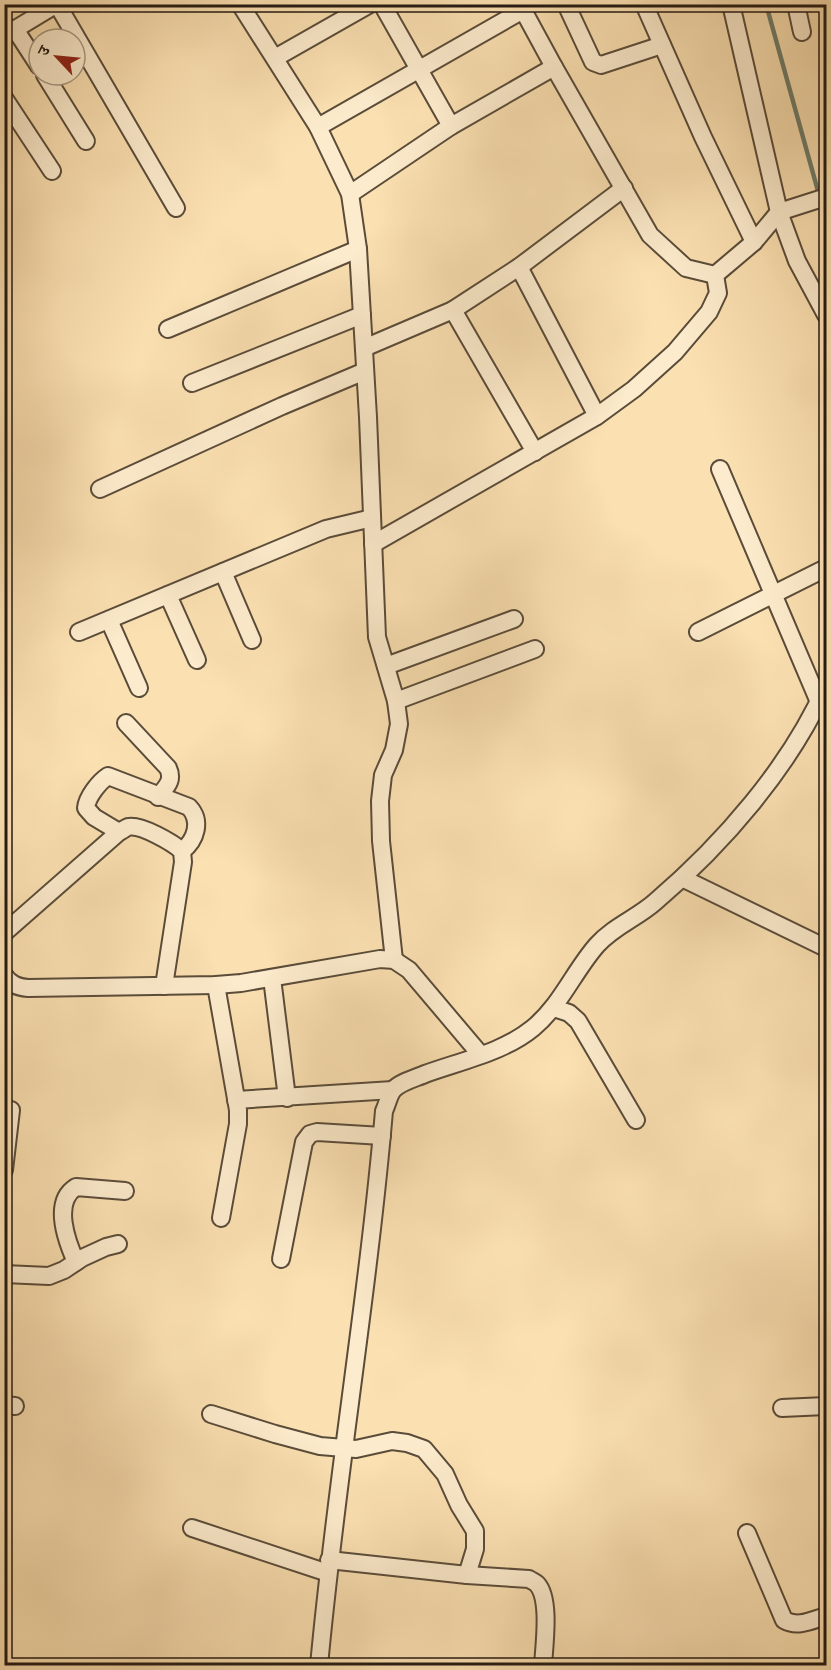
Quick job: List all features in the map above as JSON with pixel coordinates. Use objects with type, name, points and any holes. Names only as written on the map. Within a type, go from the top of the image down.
[{"type":"street","points":[[27,52],[10,33],[57,4],[176,208]]},
{"type":"street","points":[[240,4],[318,127],[350,194],[358,249],[377,637],[396,701],[399,724],[394,750],[383,775],[380,801],[381,841],[394,960]]},
{"type":"street","points":[[274,58],[370,4]]},
{"type":"street","points":[[382,4],[451,126]]},
{"type":"street","points":[[566,4],[593,62],[601,65],[662,45]]},
{"type":"street","points":[[644,4],[702,137],[754,242]]},
{"type":"street","points":[[731,4],[782,211],[797,261],[826,315]]},
{"type":"street","points":[[796,4],[802,32]]},
{"type":"street","points":[[318,127],[523,10],[650,235],[686,268],[716,275]]},
{"type":"street","points":[[350,194],[451,126],[554,67]]},
{"type":"street","points":[[52,87],[86,141]]},
{"type":"street","points":[[4,98],[52,171]]},
{"type":"street","points":[[364,348],[453,310],[519,267],[624,188]]},
{"type":"street","points":[[716,275],[754,242],[782,211],[826,197]]},
{"type":"street","points":[[168,329],[358,249]]},
{"type":"street","points":[[519,267],[597,416]]},
{"type":"street","points":[[373,544],[597,416],[634,389],[675,352],[709,312],[718,293],[716,275]]},
{"type":"street","points":[[453,310],[535,452]]},
{"type":"street","points":[[192,383],[362,315]]},
{"type":"street","points":[[100,489],[365,371]]},
{"type":"street","points":[[720,469],[819,702]]},
{"type":"street","points":[[80,632],[326,530],[372,518]]},
{"type":"street","points":[[698,632],[826,568]]},
{"type":"street","points":[[224,572],[252,640]]},
{"type":"street","points":[[168,595],[197,660]]},
{"type":"street","points":[[386,666],[514,619]]},
{"type":"street","points":[[109,620],[139,688]]},
{"type":"street","points":[[396,701],[535,649]]},
{"type":"street","points":[[236,1100],[393,1090],[411,1080],[514,1042],[554,1008],[597,945],[615,928],[653,904],[700,861],[757,795],[791,751],[826,686]]},
{"type":"street","points":[[126,723],[171,774],[170,781],[158,797]]},
{"type":"street","points":[[119,832],[94,817],[86,807],[86,802],[108,776],[189,807],[195,814],[197,823],[193,839],[182,851],[183,862],[164,986]]},
{"type":"street","points":[[4,933],[119,832],[128,827],[136,827],[163,839],[182,851]]},
{"type":"street","points":[[681,878],[826,948]]},
{"type":"street","points":[[4,975],[8,981],[18,987],[28,988],[212,985],[272,978],[381,959],[394,960],[409,970],[480,1054]]},
{"type":"street","points":[[272,978],[287,1098]]},
{"type":"street","points":[[212,985],[236,1100],[238,1124],[221,1218]]},
{"type":"street","points":[[554,1008],[569,1013],[578,1021],[636,1120]]},
{"type":"street","points":[[319,1665],[328,1567],[357,1360],[384,1111],[393,1090]]},
{"type":"street","points":[[4,1170],[11,1110]]},
{"type":"street","points":[[280,1259],[304,1142],[310,1134],[317,1132],[382,1136]]},
{"type":"street","points":[[76,1262],[64,1230],[64,1209],[67,1196],[76,1187],[124,1191]]},
{"type":"street","points":[[4,1274],[49,1276],[106,1247],[118,1244]]},
{"type":"street","points":[[782,1408],[826,1406]]},
{"type":"street","points":[[212,1414],[320,1446],[356,1449],[392,1441],[408,1443],[424,1449],[445,1474],[474,1532],[475,1549],[467,1575]]},
{"type":"street","points":[[192,1528],[328,1567],[529,1579],[537,1584],[542,1594],[545,1616],[543,1665]]},
{"type":"street","points":[[747,1533],[784,1620],[801,1624],[826,1616]]},
{"type":"waterway","points":[[766,4],[826,220]]}]
